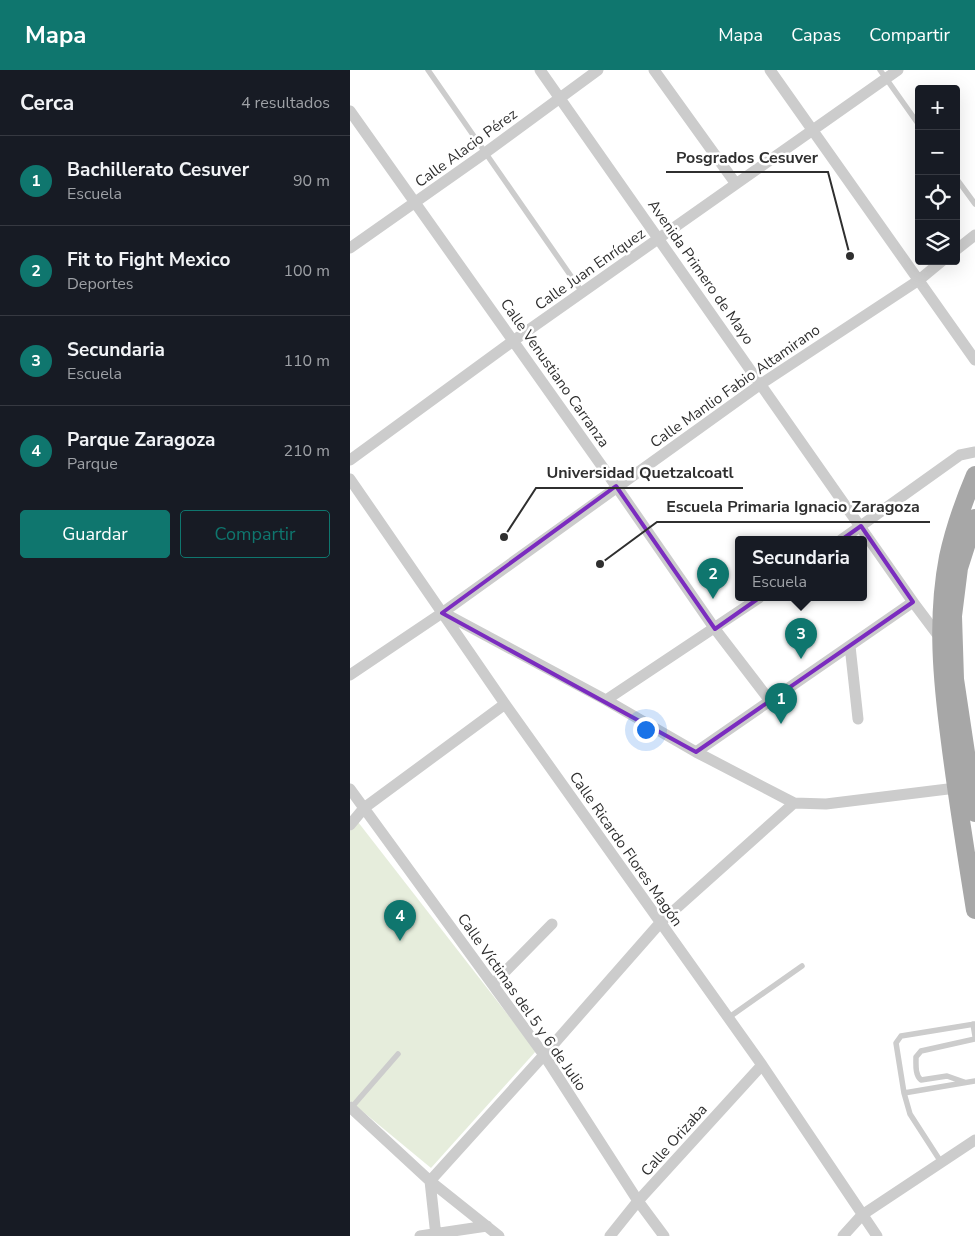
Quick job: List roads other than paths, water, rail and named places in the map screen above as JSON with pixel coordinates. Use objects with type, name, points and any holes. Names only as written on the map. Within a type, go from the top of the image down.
[{"type":"main road","points":[[975,475],[965,499],[948,557],[940,638],[944,697],[975,910]]},
{"type":"main road","points":[[975,518],[960,568],[953,616],[956,679],[975,813]]},
{"type":"street","name":"Avenida Primero de Mayo","points":[[540,70],[940,638]]},
{"type":"street","name":"Calle Alacio Pérez","points":[[350,248],[486,153],[598,70]]},
{"type":"street","points":[[654,70],[736,184]]},
{"type":"street","points":[[770,70],[975,360]]},
{"type":"street","name":"Calle Juan Enríquez","points":[[350,460],[513,341],[813,130],[883,74],[898,70]]},
{"type":"street","name":"Calle Venustiano Carranza","points":[[350,111],[416,202],[715,629],[771,702]]},
{"type":"street","points":[[960,247],[975,235]]},
{"type":"street","name":"Calle Manlio Fabio Altamirano","points":[[350,675],[442,613],[760,384],[919,280],[937,265]]},
{"type":"street","points":[[847,536],[960,455],[975,452]]},
{"type":"street","name":"Calle Ricardo Flores Magón","points":[[350,479],[505,704],[762,1065],[877,1236]]},
{"type":"street","points":[[606,700],[755,601]]},
{"type":"street","points":[[696,752],[771,702],[913,602]]},
{"type":"street","points":[[442,613],[606,700],[696,752],[794,803],[826,804],[956,788]]},
{"type":"street","points":[[850,646],[858,719]]},
{"type":"street","points":[[350,825],[364,808],[505,704]]},
{"type":"street","name":"Calle Víctimas del 5 y 6 de Julio","points":[[350,789],[544,1055],[638,1201],[664,1236]]},
{"type":"street","points":[[436,1235],[430,1181],[660,923],[794,803]]},
{"type":"street","points":[[492,984],[552,924]]},
{"type":"street","name":"Calle Orizaba","points":[[610,1236],[638,1201],[762,1065]]},
{"type":"street","points":[[350,1107],[430,1181],[499,1236]]},
{"type":"street","points":[[843,1236],[862,1216],[975,1140]]},
{"type":"street","points":[[420,1236],[487,1226]]},
{"type":"lane","points":[[428,70],[582,292]]},
{"type":"lane","points":[[883,74],[915,118]]},
{"type":"lane","points":[[960,183],[975,204]]},
{"type":"lane","points":[[728,1018],[802,966]]},
{"type":"lane","points":[[940,1162],[910,1114],[904,1092],[896,1043],[899,1038],[974,1024],[975,1037],[921,1051],[916,1057],[916,1070],[918,1078],[921,1080],[947,1076],[967,1082]]},
{"type":"lane","points":[[350,1107],[398,1054]]},
{"type":"lane","points":[[904,1092],[975,1081]]},
{"type":"place","name":"Posgrados Cesuver","points":[[850,256]]},
{"type":"place","name":"Universidad Quetzalcoatl","points":[[504,537]]},
{"type":"place","name":"Escuela Primaria Ignacio Zaragoza","points":[[600,564]]},
{"type":"place","name":"Fit to Fight Mexico","points":[[713,599]]},
{"type":"place","name":"Secundaria","points":[[801,659]]},
{"type":"place","name":"Bachillerato Cesuver","points":[[781,724]]},
{"type":"place","name":"Parque Zaragoza","points":[[400,941]]}]
